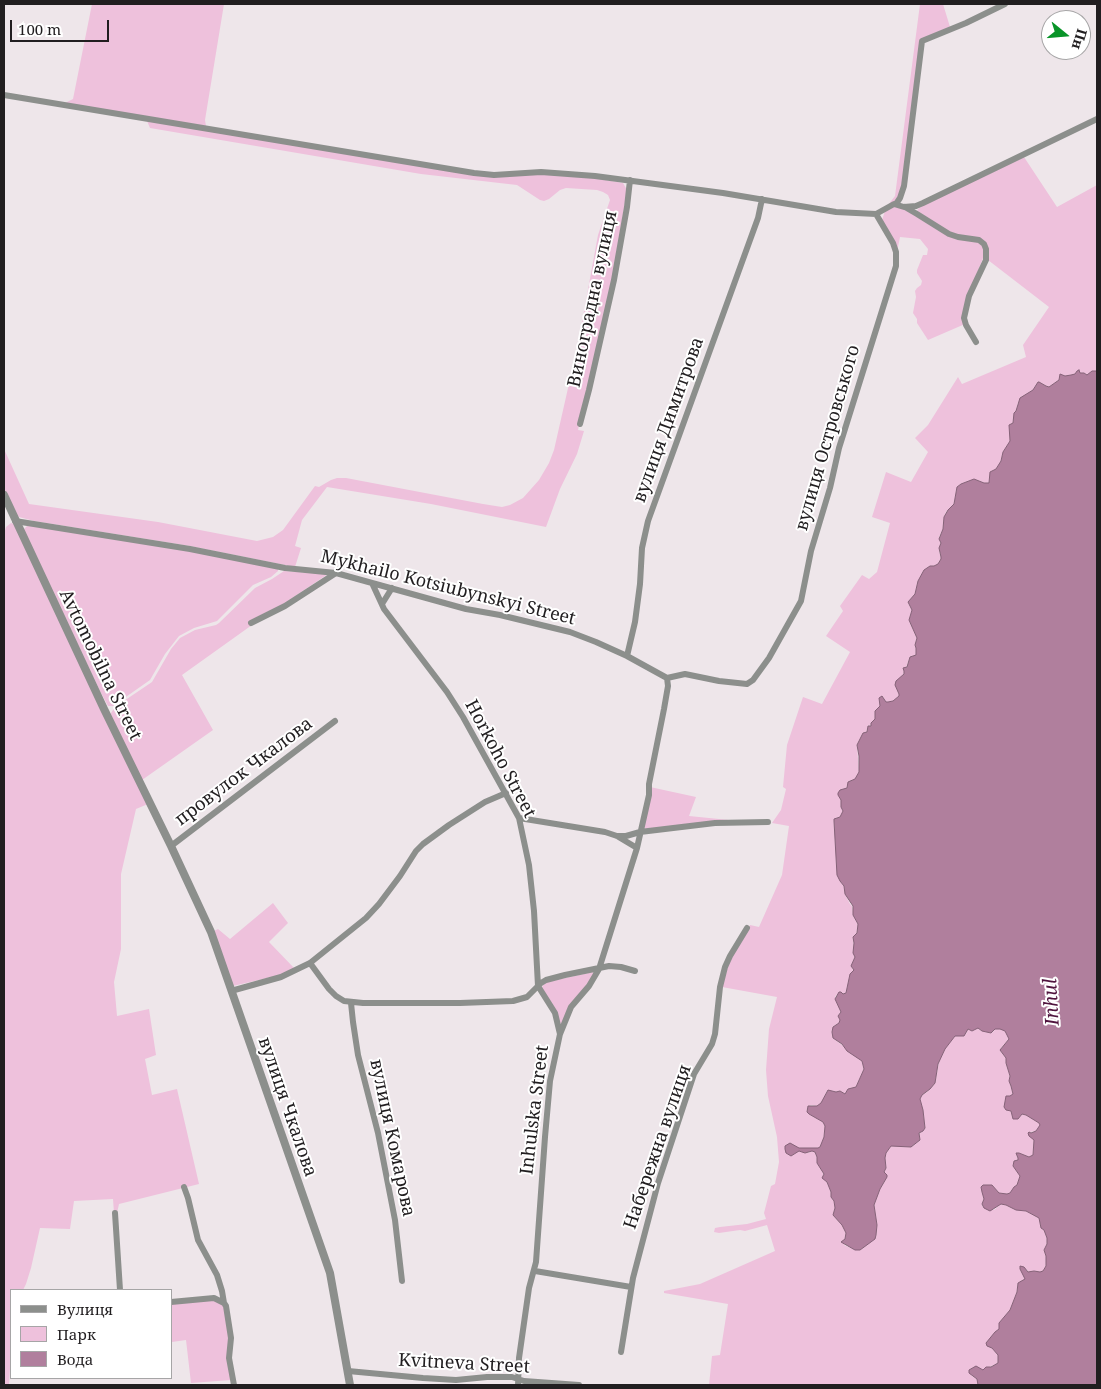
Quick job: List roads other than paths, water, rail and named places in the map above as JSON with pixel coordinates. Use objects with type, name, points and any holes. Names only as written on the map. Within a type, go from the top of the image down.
[{"type":"street","points":[[896,204],[904,186],[922,41],[1005,4]]},
{"type":"street","points":[[4,95],[474,173],[494,175],[541,172],[630,180],[836,212],[876,214],[896,204],[904,206],[923,204],[1097,119]]},
{"type":"street","name":"Виноградна вулиця","points":[[580,424],[614,280],[630,180]]},
{"type":"street","name":"вулиця Димитрова","points":[[628,656],[640,584],[642,548],[648,521],[758,218],[762,199]]},
{"type":"street","points":[[904,206],[949,234],[979,240],[984,244],[986,260],[969,296],[964,318],[976,342]]},
{"type":"street","name":"вулиця Островського","points":[[667,678],[685,674],[747,684],[753,680],[765,664],[801,601],[811,551],[830,488],[839,448],[896,266],[896,252],[893,243],[876,214]]},
{"type":"street","name":"Avtomobilna Street","points":[[4,496],[9,513],[15,521],[171,846]]},
{"type":"street","name":"Mykhailo Kotsiubynskyi Street","points":[[15,521],[190,549],[288,568],[336,573],[466,609],[570,632],[628,656],[667,678]]},
{"type":"street","points":[[251,623],[284,606],[336,573]]},
{"type":"street","name":"Horkoho Street","points":[[372,583],[384,609],[447,692],[463,717],[518,818],[529,865],[534,911],[538,986],[556,1013],[560,1034]]},
{"type":"street","points":[[382,604],[392,588]]},
{"type":"street","name":"Inhulska Street","points":[[518,1382],[529,1288],[535,1271],[550,1091],[560,1034],[571,1007],[589,986],[599,969],[637,848],[649,796],[649,784],[668,686],[667,678]]},
{"type":"street","name":"провулок Чкалова","points":[[171,846],[335,721]]},
{"type":"street","points":[[231,991],[281,977],[310,963],[366,918],[400,876],[416,850],[448,825],[485,802],[506,793]]},
{"type":"street","points":[[518,818],[605,832],[617,836],[637,848]]},
{"type":"street","points":[[617,836],[715,823],[768,822]]},
{"type":"street","name":"вулиця Чкалова","points":[[171,846],[211,932],[330,1273],[350,1385]]},
{"type":"street","name":"Набережна вулиця","points":[[621,1352],[631,1287],[658,1183],[694,1074],[712,1044],[725,966],[747,928]]},
{"type":"street","points":[[310,963],[336,996],[351,1003],[460,1003],[522,1000],[546,980],[565,975],[609,966],[635,971]]},
{"type":"street","points":[[527,997],[539,996],[548,1002]]},
{"type":"street","name":"вулиця Комарова","points":[[351,1003],[358,1055],[378,1133],[395,1220],[402,1281]]},
{"type":"street","points":[[184,1187],[198,1240],[217,1275],[226,1306],[231,1338],[229,1358],[234,1385]]},
{"type":"street","points":[[115,1213],[120,1289]]},
{"type":"street","points":[[535,1271],[631,1287]]},
{"type":"street","points":[[172,1302],[214,1298],[224,1303]]},
{"type":"street","name":"Kvitneva Street","points":[[348,1371],[456,1380],[512,1377],[518,1382],[579,1385]]},
{"type":"water","name":"Inhul","points":[[1079,370],[1080,373],[1087,375],[1092,371],[1097,371],[1097,1385],[978,1385],[977,1379],[969,1373],[969,1370],[976,1366],[983,1370],[998,1363],[998,1355],[986,1343],[999,1329],[999,1323],[1010,1310],[1017,1292],[1018,1283],[1025,1279],[1020,1266],[1024,1267],[1028,1272],[1040,1272],[1046,1266],[1044,1250],[1047,1238],[1044,1230],[1041,1228],[1039,1218],[1026,1211],[1016,1210],[1001,1204],[990,1211],[984,1208],[982,1204],[984,1199],[981,1187],[983,1185],[992,1185],[999,1193],[1007,1194],[1017,1185],[1020,1176],[1013,1166],[1014,1161],[1018,1160],[1016,1153],[1029,1157],[1033,1155],[1034,1140],[1028,1133],[1036,1131],[1040,1125],[1022,1114],[1018,1119],[1013,1119],[1011,1111],[1006,1110],[1004,1107],[1006,1096],[1013,1094],[1006,1058],[1000,1050],[1009,1039],[1005,1031],[995,1029],[991,1033],[978,1028],[972,1031],[968,1029],[964,1036],[955,1036],[945,1049],[938,1064],[935,1083],[920,1099],[925,1128],[919,1133],[920,1140],[911,1147],[891,1146],[886,1153],[886,1168],[884,1172],[887,1177],[874,1205],[877,1225],[875,1239],[860,1250],[855,1250],[841,1242],[845,1239],[846,1233],[833,1215],[834,1201],[827,1182],[822,1178],[824,1174],[817,1163],[815,1152],[805,1153],[799,1151],[791,1156],[786,1153],[785,1146],[790,1143],[799,1148],[820,1147],[824,1137],[825,1126],[823,1122],[807,1112],[808,1106],[817,1106],[821,1103],[828,1090],[840,1091],[845,1094],[848,1089],[856,1087],[864,1069],[862,1061],[833,1038],[832,1032],[833,1027],[839,1023],[838,1016],[841,1012],[835,999],[839,992],[846,993],[850,974],[854,970],[851,966],[855,957],[853,953],[853,937],[857,933],[858,924],[853,915],[853,906],[845,894],[844,886],[837,875],[834,819],[840,817],[843,811],[838,793],[840,790],[847,788],[848,782],[855,779],[859,772],[857,745],[863,733],[867,732],[868,726],[871,726],[875,719],[875,711],[880,706],[879,698],[882,696],[888,702],[893,701],[899,696],[895,685],[896,681],[904,674],[903,668],[907,667],[910,657],[916,655],[915,645],[917,638],[909,620],[912,610],[908,602],[915,594],[918,581],[924,570],[938,564],[941,559],[939,548],[941,543],[939,539],[943,529],[944,517],[954,504],[957,487],[974,479],[989,483],[990,472],[996,469],[1010,441],[1009,425],[1013,423],[1014,413],[1020,398],[1033,390],[1038,382],[1049,387],[1059,380],[1060,374],[1065,376],[1071,375]]}]
